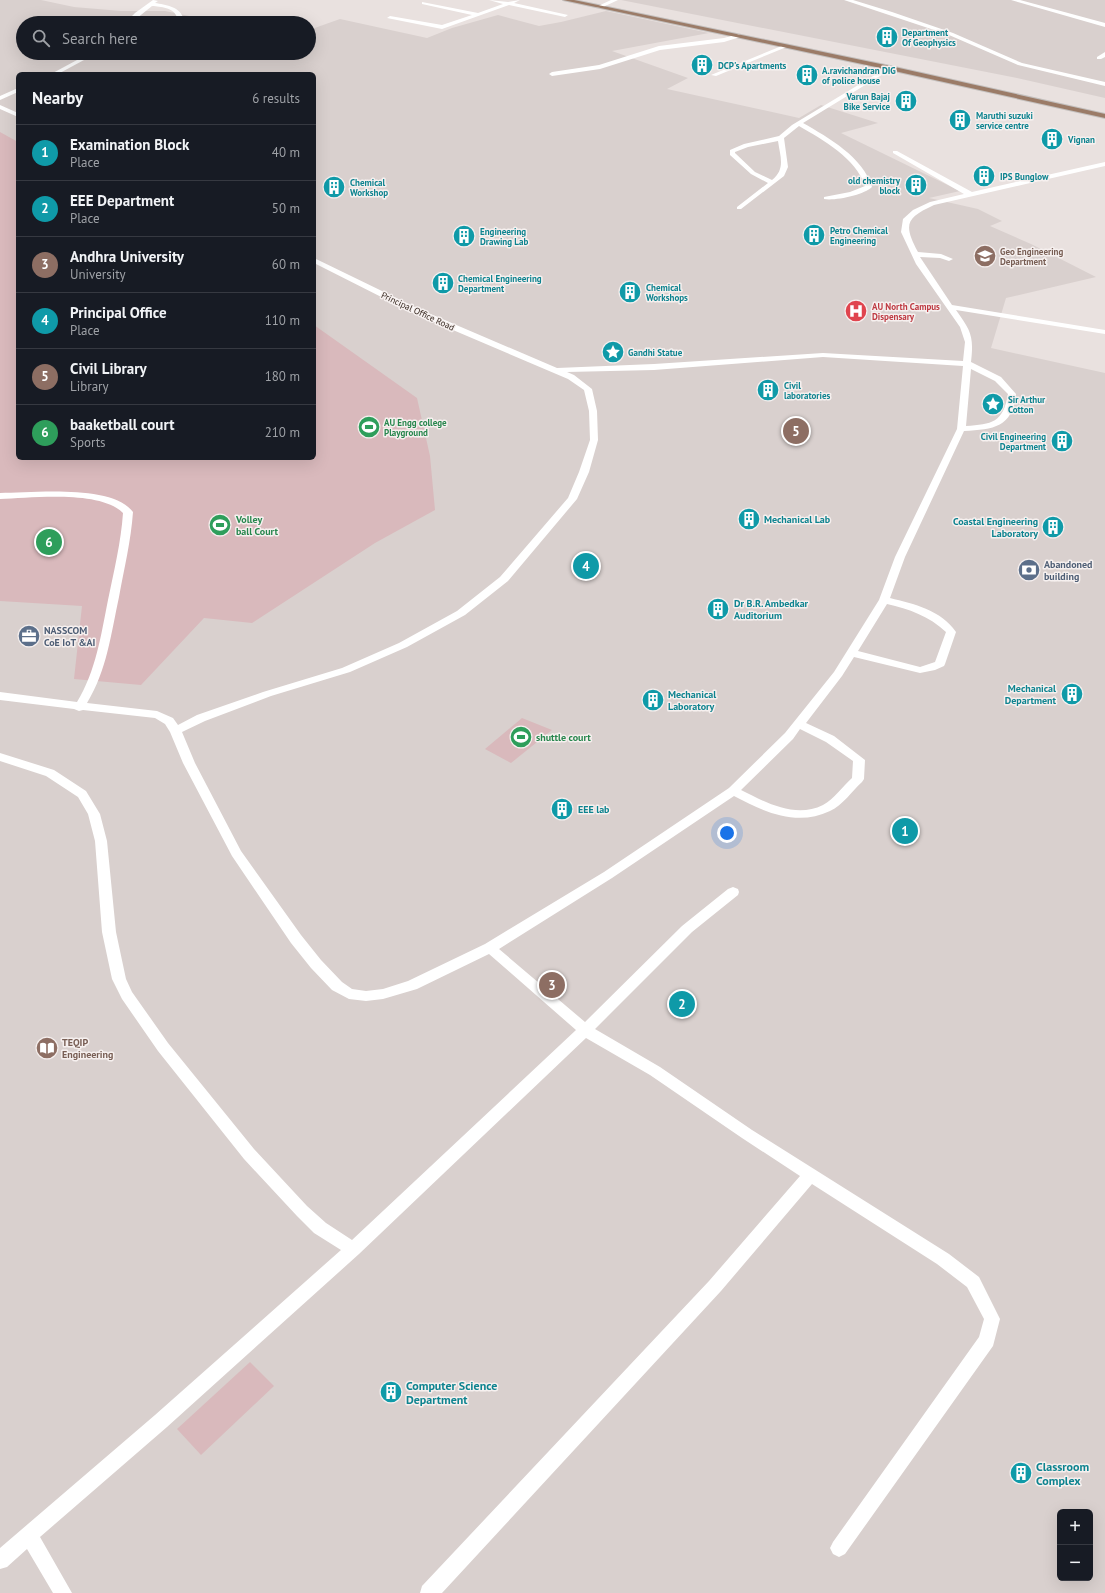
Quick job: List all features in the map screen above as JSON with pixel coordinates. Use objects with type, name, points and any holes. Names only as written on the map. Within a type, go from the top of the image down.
[{"type":"main road","points":[[566,0],[607,3],[991,84]]},
{"type":"main road","points":[[592,1],[599,7],[890,68],[1105,116]]},
{"type":"street","points":[[136,16],[156,0]]},
{"type":"street","points":[[492,0],[565,15]]},
{"type":"street","points":[[390,18],[442,27],[479,15],[517,0]]},
{"type":"street","points":[[599,7],[615,0]]},
{"type":"street","points":[[846,0],[951,34],[1020,64],[1105,84]]},
{"type":"street","points":[[1014,0],[1105,25]]},
{"type":"street","points":[[424,3],[479,15]]},
{"type":"street","points":[[149,4],[168,7],[176,11],[179,16]]},
{"type":"street","points":[[552,74],[575,72],[600,67],[659,48],[724,40],[738,36]]},
{"type":"street","points":[[714,75],[786,46]]},
{"type":"street","points":[[1099,58],[1105,54]]},
{"type":"street","points":[[58,72],[81,60]]},
{"type":"street","points":[[773,183],[753,173],[732,154],[732,151],[746,145],[781,138],[800,123],[890,68]]},
{"type":"street","points":[[0,98],[16,91]]},
{"type":"street","points":[[0,107],[16,114]]},
{"type":"street","points":[[800,123],[844,153],[869,179],[869,187],[862,191],[826,198]]},
{"type":"street","points":[[739,208],[781,176],[785,167],[781,138]]},
{"type":"street","points":[[896,152],[970,194]]},
{"type":"street","points":[[0,696],[79,707],[157,715],[169,721],[176,731],[188,763],[236,853],[296,939],[316,964],[337,986],[349,994],[366,996],[383,994],[412,985],[490,948],[608,875],[733,791],[789,736],[799,724],[852,654],[872,617],[884,600],[900,557],[961,429],[968,364],[969,342],[964,327],[949,307],[915,254],[905,232],[906,219],[914,211],[932,203],[1105,164]]},
{"type":"street","points":[[915,254],[941,256],[949,259]]},
{"type":"street","name":"Principal Office Road","points":[[176,731],[201,718],[266,694],[346,670],[403,645],[460,613],[504,579],[572,498],[584,472],[594,440],[593,411],[588,389],[571,377],[416,311],[316,261]]},
{"type":"street","points":[[949,307],[1105,332]]},
{"type":"street","points":[[554,370],[654,367],[823,355],[968,364],[998,379],[1012,394],[1012,406],[1007,417],[992,425],[961,429]]},
{"type":"street","points":[[0,496],[97,497],[117,502],[128,512],[123,551],[101,662],[92,687],[79,707]]},
{"type":"street","points":[[852,654],[920,670],[931,668],[940,664],[951,632],[944,624],[932,615],[917,608],[884,600]]},
{"type":"street","points":[[733,791],[769,809],[796,815],[827,807],[858,779],[859,760],[830,738],[799,724]]},
{"type":"street","points":[[0,757],[50,773],[82,794],[94,814],[101,841],[109,932],[119,979],[127,995],[163,1047],[249,1154],[302,1211],[320,1228],[353,1249]]},
{"type":"street","points":[[0,1560],[162,1421],[353,1249],[585,1030],[687,929],[733,892]]},
{"type":"street","points":[[490,948],[585,1030],[655,1071],[747,1134],[943,1259],[973,1282],[992,1319],[987,1340],[839,1548]]},
{"type":"street","points":[[429,1593],[715,1286],[810,1175]]},
{"type":"street","points":[[29,1535],[63,1593]]},
{"type":"shaded area","points":[[0,0],[41,0],[74,7],[121,11],[165,11],[189,16],[16,16],[16,60],[316,60],[316,28],[340,19],[427,38],[452,28],[498,15],[539,26],[606,11],[709,33],[612,51],[688,78],[667,89],[799,118],[821,105],[878,123],[841,133],[960,191],[929,198],[978,209],[1002,221],[990,226],[1031,244],[1096,277],[1006,298],[991,348],[1105,373],[1105,1593],[0,1593]]},
{"type":"shaded area","points":[[621,0],[1105,0],[1105,98],[1017,78]]},
{"type":"shaded area","name":"AU Engg college Playground","points":[[0,132],[16,141],[16,460],[316,460],[316,326],[417,398],[430,456],[435,510],[375,543],[252,623],[204,618],[141,685],[74,679],[82,606],[0,601]]},
{"type":"shaded area","name":"shuttle court","points":[[522,718],[552,730],[511,763],[485,749]]},
{"type":"shaded area","points":[[250,1362],[274,1386],[201,1455],[177,1429]]},
{"type":"place","name":"Department Of Geophysics","points":[[887,37]]},
{"type":"place","name":"DCP's Apartments","points":[[702,65]]},
{"type":"place","name":"A.ravichandran DIG of police house","points":[[807,75]]},
{"type":"place","name":"Varun Bajaj Bike Service","points":[[906,101]]},
{"type":"place","name":"Maruthi suzuki service centre","points":[[960,120]]},
{"type":"place","name":"Vignan","points":[[1052,139]]},
{"type":"place","name":"IPS Bunglow","points":[[984,176]]},
{"type":"place","name":"old chemistry block","points":[[916,185]]},
{"type":"place","name":"Chemical Workshop","points":[[334,187]]},
{"type":"place","name":"Petro Chemical Engineering","points":[[814,235]]},
{"type":"place","name":"Engineering Drawing Lab","points":[[464,236]]},
{"type":"place","name":"Geo Engineering Department","points":[[985,256]]},
{"type":"place","name":"Chemical Engineering Department","points":[[443,283]]},
{"type":"place","name":"Chemical Workshops","points":[[630,292]]},
{"type":"place","name":"AU North Campus Dispensary","points":[[856,311]]},
{"type":"place","name":"Gandhi Statue","points":[[613,352]]},
{"type":"place","name":"Civil laboratories","points":[[768,390]]},
{"type":"place","name":"Sir Arthur Cotton","points":[[993,404]]},
{"type":"place","name":"AU Engg college Playground","points":[[369,427]]},
{"type":"place","name":"Civil Library","points":[[796,431]]},
{"type":"place","name":"Civil Engineering Department","points":[[1062,441]]},
{"type":"place","name":"Mechanical Lab","points":[[749,519]]},
{"type":"place","name":"Volley ball Court","points":[[220,525]]},
{"type":"place","name":"Coastal Engineering Laboratory","points":[[1053,527]]},
{"type":"place","name":"baaketball court","points":[[49,542]]},
{"type":"place","name":"Principal Office","points":[[586,566]]},
{"type":"place","name":"Abandoned building","points":[[1029,570]]},
{"type":"place","name":"Dr B.R. Ambedkar Auditorium","points":[[718,609]]},
{"type":"place","name":"NASSCOM CoE IoT &AI","points":[[29,636]]},
{"type":"place","name":"Mechanical Department","points":[[1072,694]]},
{"type":"place","name":"Mechanical Laboratory","points":[[653,700]]},
{"type":"place","name":"shuttle court","points":[[521,737]]},
{"type":"place","name":"EEE lab","points":[[562,809]]},
{"type":"place","name":"Examination Block","points":[[905,831]]},
{"type":"place","name":"Andhra University","points":[[552,985]]},
{"type":"place","name":"EEE Department","points":[[682,1004]]},
{"type":"place","name":"TEQIP Engineering","points":[[47,1048]]},
{"type":"place","name":"Computer Science Department","points":[[391,1392]]},
{"type":"place","name":"Classroom Complex","points":[[1021,1473]]}]
